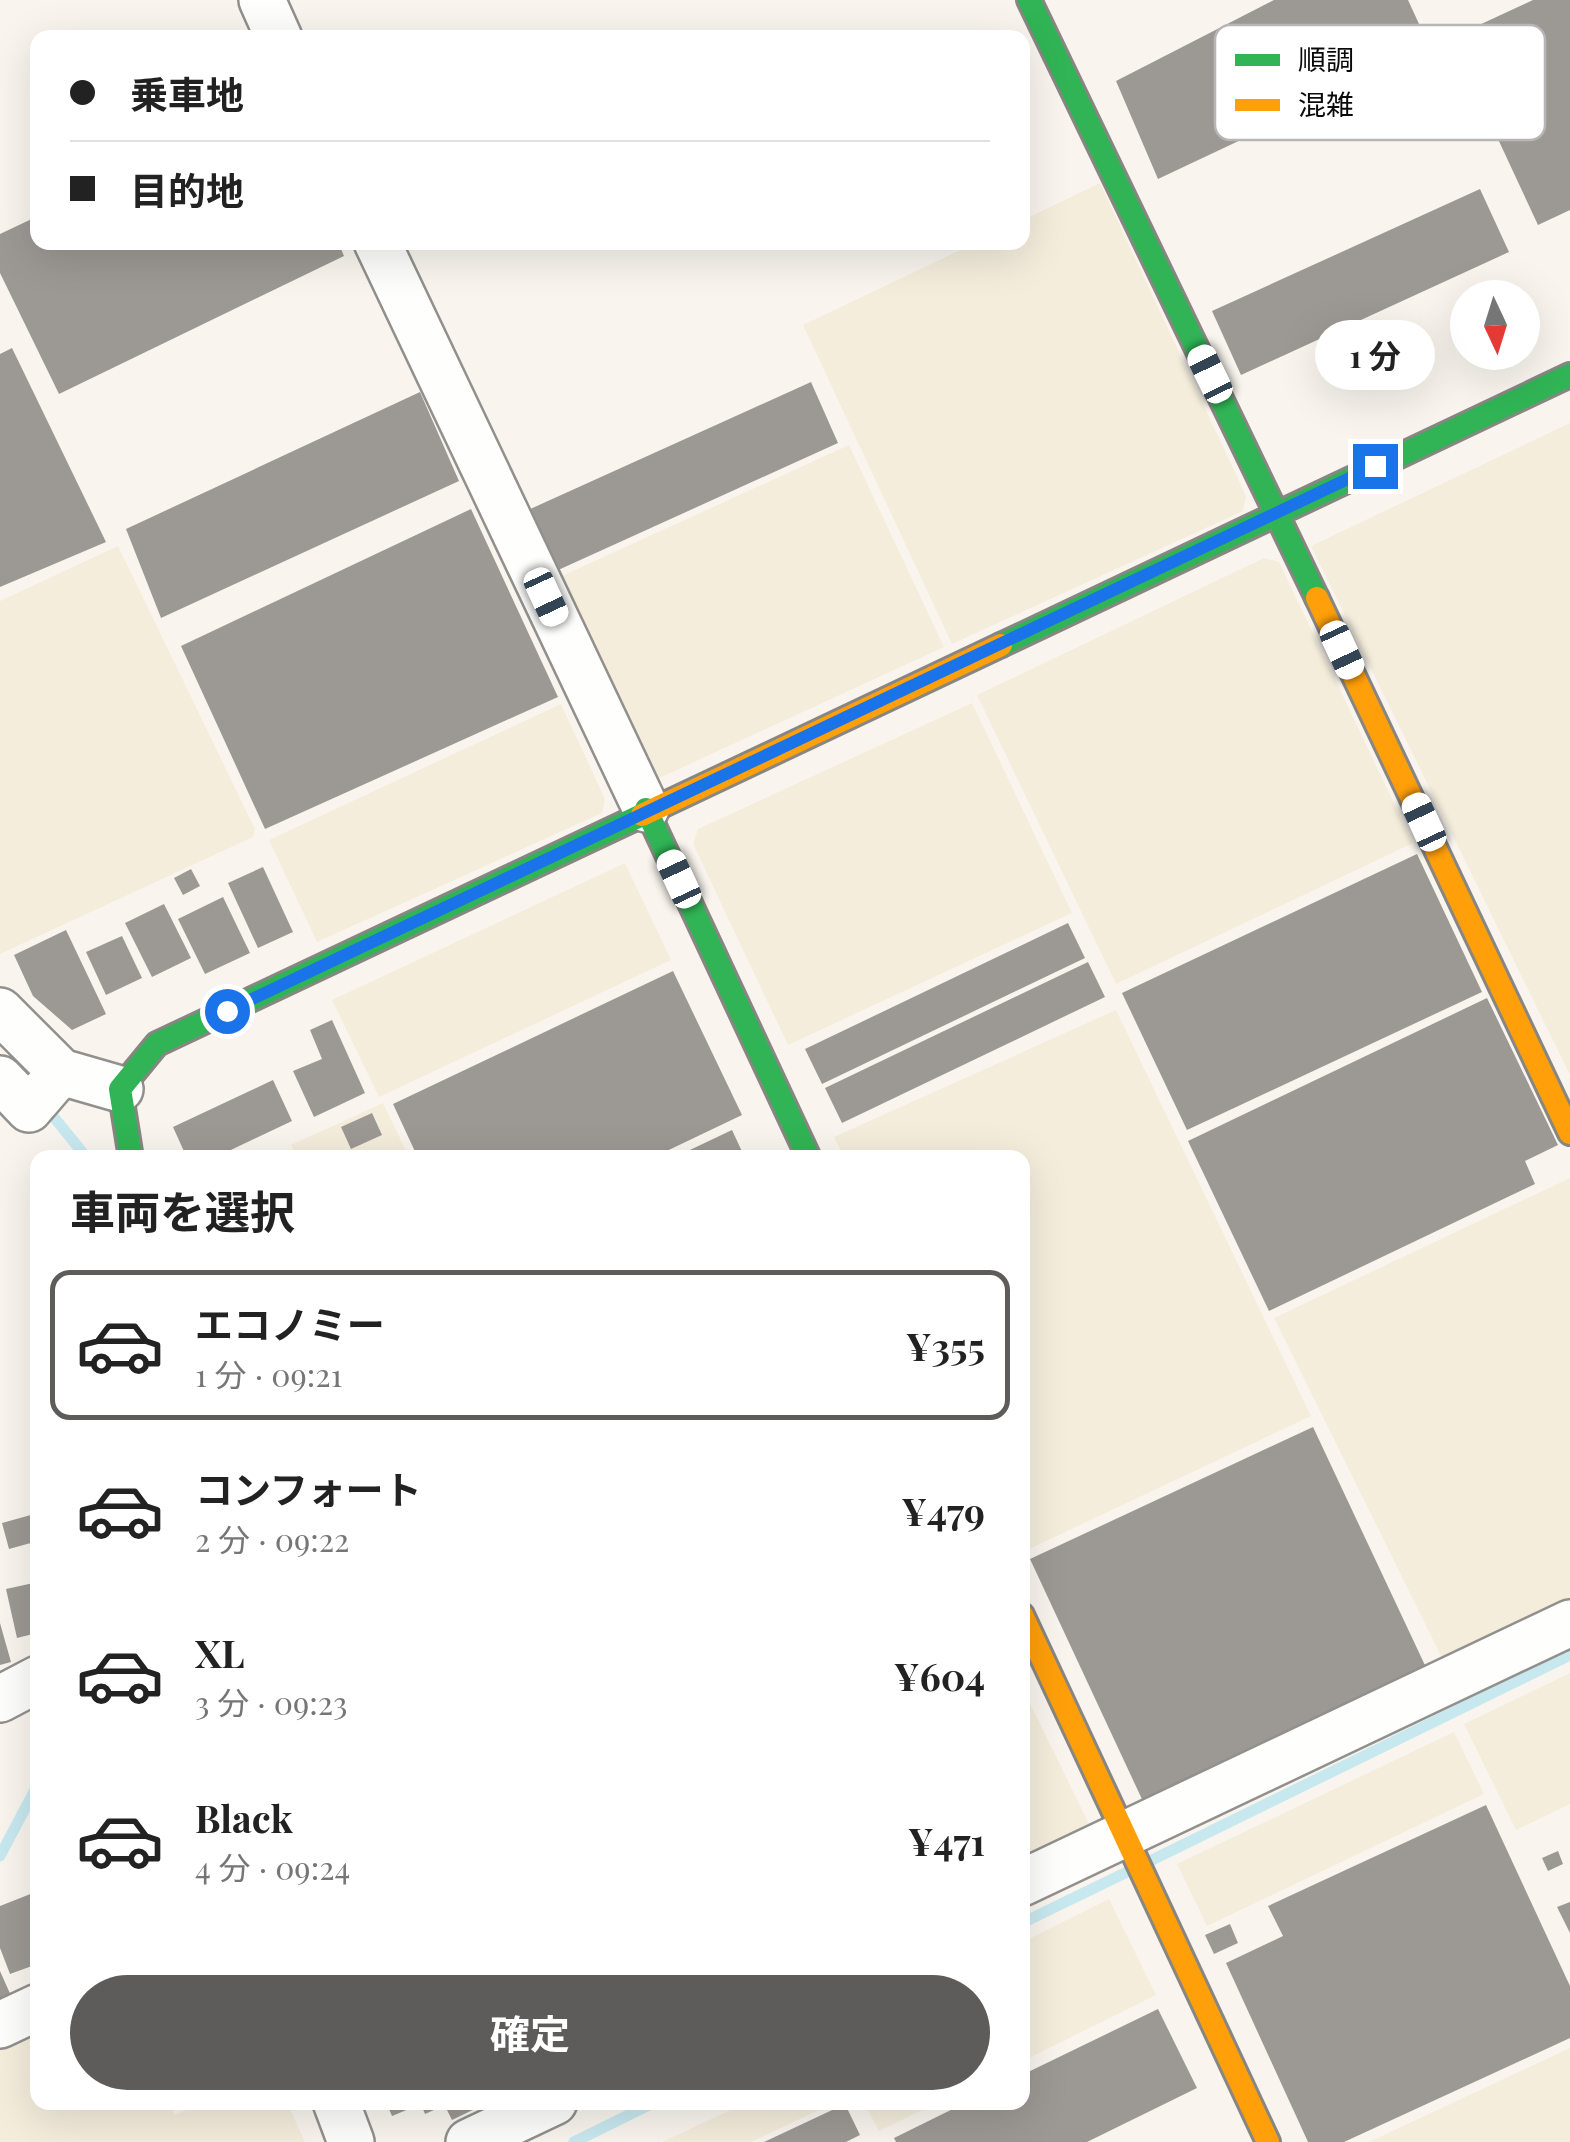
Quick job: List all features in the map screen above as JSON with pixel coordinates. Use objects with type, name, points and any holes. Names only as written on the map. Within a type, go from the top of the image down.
[{"type":"street","points":[[262,0],[276,30]]},
{"type":"street","points":[[1029,0],[1277,512],[1570,1133]]},
{"type":"street","points":[[381,250],[805,1150]]},
{"type":"street","points":[[130,1150],[120,1090],[158,1044],[646,809],[1570,375]]},
{"type":"street","points":[[0,1011],[61,1072],[120,1090]]},
{"type":"street","points":[[0,1080],[29,1109],[61,1072]]},
{"type":"street","points":[[1030,1880],[1570,1622]]},
{"type":"street","points":[[1030,1631],[1268,2142]]},
{"type":"street","points":[[0,1699],[30,1683]]},
{"type":"street","points":[[0,2025],[30,2012]]},
{"type":"street","points":[[339,2110],[351,2142]]},
{"type":"street","points":[[470,2142],[537,2110]]},
{"type":"shaded area","points":[[1100,183],[1246,496],[1243,511],[952,644],[803,325],[960,250],[1030,250],[1030,217]]},
{"type":"shaded area","points":[[1570,423],[1570,1075],[1311,546]]},
{"type":"shaded area","points":[[849,445],[944,647],[655,780],[551,581]]},
{"type":"shaded area","points":[[118,546],[255,829],[253,837],[0,954],[0,601]]},
{"type":"shaded area","points":[[1264,558],[1279,562],[1413,843],[1116,984],[977,695]]},
{"type":"shaded area","points":[[972,703],[1072,913],[788,1045],[693,844],[698,829]]},
{"type":"shaded area","points":[[561,704],[605,799],[602,813],[317,942],[269,840]]},
{"type":"shaded area","points":[[625,863],[671,960],[379,1097],[332,1000]]},
{"type":"shaded area","points":[[1116,1010],[1311,1416],[1030,1549],[1030,1150],[840,1150],[834,1137]]},
{"type":"shaded area","points":[[383,1103],[406,1150],[294,1150],[291,1145]]},
{"type":"shaded area","points":[[1570,1178],[1570,1610],[1447,1668],[1274,1318]]},
{"type":"shaded area","points":[[1570,1673],[1570,1804],[1516,1830],[1464,1724]]},
{"type":"shaded area","points":[[1030,1703],[1094,1834],[1030,1864]]},
{"type":"shaded area","points":[[1454,1732],[1484,1794],[1207,1926],[1177,1864]]},
{"type":"shaded area","points":[[1109,1899],[1156,1995],[1030,2058],[1030,1938]]},
{"type":"shaded area","points":[[30,2031],[30,2110],[172,2110],[175,2115],[186,2110],[290,2110],[305,2142],[0,2142],[0,2044]]},
{"type":"shaded area","points":[[1570,2048],[1570,2142],[1369,2142]]},
{"type":"shaded area","points":[[731,2110],[819,2110],[751,2142],[662,2142]]},
{"type":"shaded area","points":[[868,2110],[922,2110],[879,2131]]},
{"type":"building","points":[[1274,0],[1408,0],[1420,25],[1225,25]]},
{"type":"building","points":[[1533,0],[1570,0],[1570,210],[1538,225],[1498,140],[1545,140],[1545,25],[1479,25]]},
{"type":"building","points":[[1215,30],[1215,140],[1241,140],[1158,179],[1116,81]]},
{"type":"building","points":[[1480,189],[1509,252],[1241,375],[1212,311]]},
{"type":"building","points":[[30,220],[30,250],[341,250],[344,256],[59,394],[0,273],[0,234]]},
{"type":"building","points":[[12,348],[106,542],[0,587],[0,354]]},
{"type":"building","points":[[811,382],[838,443],[556,571],[528,510]]},
{"type":"building","points":[[420,392],[459,481],[161,618],[126,529]]},
{"type":"building","points":[[471,509],[558,697],[265,829],[181,646]]},
{"type":"building","points":[[1417,854],[1482,992],[1187,1130],[1122,993]]},
{"type":"building","points":[[263,867],[293,932],[258,948],[228,883]]},
{"type":"building","points":[[191,869],[200,886],[183,895],[174,878]]},
{"type":"building","points":[[223,897],[250,953],[205,974],[178,919]]},
{"type":"building","points":[[164,904],[191,958],[152,977],[125,923]]},
{"type":"building","points":[[1068,923],[1085,958],[822,1084],[805,1049]]},
{"type":"building","points":[[66,930],[106,1014],[72,1030],[33,996],[14,955]]},
{"type":"building","points":[[122,936],[142,978],[106,995],[86,952]]},
{"type":"building","points":[[1088,962],[1105,997],[842,1123],[825,1088]]},
{"type":"building","points":[[673,971],[742,1115],[669,1150],[414,1150],[393,1104]]},
{"type":"building","points":[[1487,998],[1558,1145],[1525,1161],[1535,1184],[1269,1311],[1188,1141]]},
{"type":"building","points":[[332,1020],[365,1093],[314,1117],[293,1071],[322,1059],[310,1030]]},
{"type":"building","points":[[273,1080],[292,1121],[231,1150],[183,1150],[173,1127]]},
{"type":"building","points":[[372,1113],[382,1135],[351,1149],[341,1127]]},
{"type":"building","points":[[732,1130],[741,1150],[690,1150]]},
{"type":"building","points":[[1313,1427],[1431,1678],[1147,1810],[1030,1559]]},
{"type":"building","points":[[30,1515],[30,1543],[9,1549],[2,1523]]},
{"type":"building","points":[[30,1584],[30,1635],[17,1638],[6,1589]]},
{"type":"building","points":[[0,1623],[11,1662],[0,1665]]},
{"type":"building","points":[[1486,1805],[1570,1986],[1570,2038],[1344,2142],[1308,2142],[1226,1963],[1283,1936],[1268,1906]]},
{"type":"building","points":[[1558,1851],[1563,1864],[1548,1871],[1542,1858]]},
{"type":"building","points":[[30,1894],[30,1967],[10,1974],[0,1948],[0,1906]]},
{"type":"building","points":[[1570,1902],[1570,1933],[1557,1907]]},
{"type":"building","points":[[1230,1924],[1238,1943],[1214,1954],[1205,1935]]},
{"type":"building","points":[[0,1971],[12,1998],[0,2004]]},
{"type":"building","points":[[1158,2009],[1197,2088],[1087,2142],[896,2142],[894,2138],[951,2110],[1030,2110],[1030,2071]]},
{"type":"building","points":[[447,2110],[473,2110],[452,2120]]},
{"type":"building","points":[[832,2110],[848,2110],[860,2135],[846,2142],[764,2142]]},
{"type":"waterway","points":[[44,1105],[81,1150]]},
{"type":"waterway","points":[[1152,1860],[1570,1655]]},
{"type":"waterway","points":[[0,1856],[30,1799]]},
{"type":"waterway","points":[[1030,1919],[1127,1872]]},
{"type":"waterway","points":[[574,2142],[639,2110]]},
{"type":"traffic: fast","points":[[1029,0],[1317,598]]},
{"type":"traffic: fast","points":[[1001,645],[1570,375]]},
{"type":"traffic: fast","points":[[646,809],[805,1150]]},
{"type":"traffic: fast","points":[[130,1150],[120,1089],[157,1044],[642,815]]},
{"type":"traffic: slow","points":[[1317,598],[1570,1133]]},
{"type":"traffic: slow","points":[[642,815],[1001,645]]},
{"type":"traffic: slow","points":[[1030,1632],[1268,2142]]},
{"type":"route","points":[[227,1011],[1375,466]]}]
